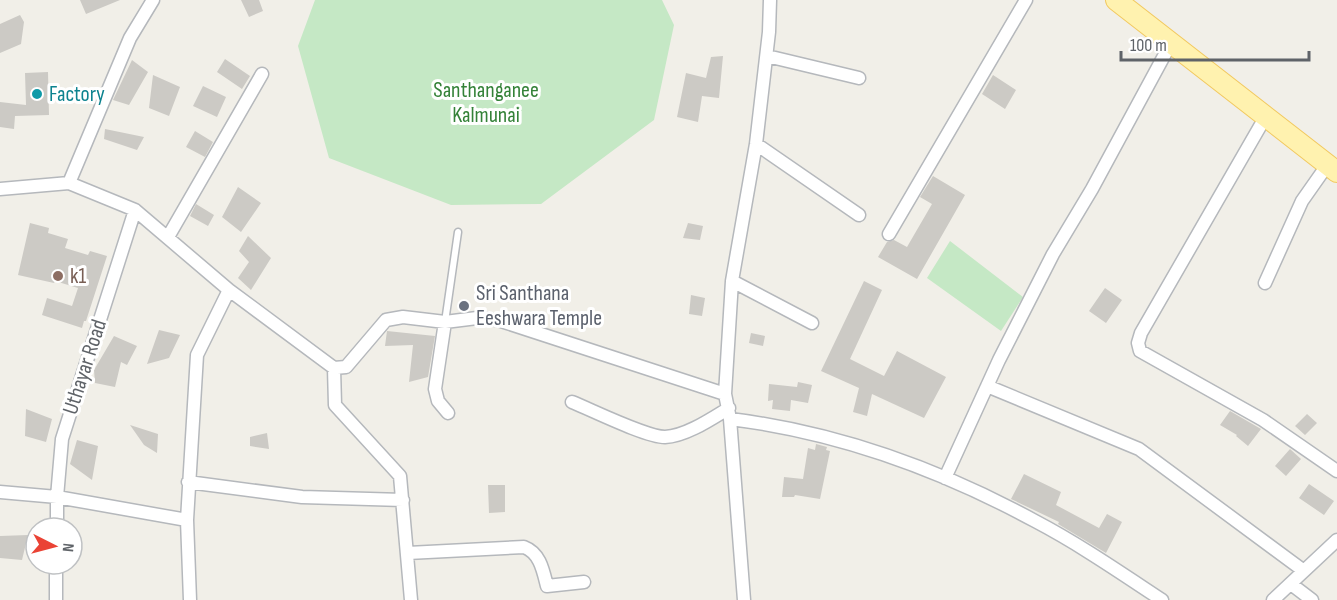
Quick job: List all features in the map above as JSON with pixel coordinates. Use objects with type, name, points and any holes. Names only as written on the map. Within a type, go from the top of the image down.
[{"type":"main road","points":[[1116,0],[1332,168]]},
{"type":"street","points":[[69,183],[129,38],[153,0]]},
{"type":"street","points":[[744,600],[730,413],[725,394],[732,281],[756,144],[767,56],[770,0]]},
{"type":"street","points":[[889,234],[1026,0]]},
{"type":"street","points":[[945,478],[987,386],[1053,255],[1092,189],[1171,44]]},
{"type":"street","points":[[767,56],[859,78]]},
{"type":"street","points":[[168,237],[262,74]]},
{"type":"street","points":[[1266,116],[1141,333],[1138,344],[1140,351],[1263,420],[1337,471]]},
{"type":"street","points":[[756,144],[860,215]]},
{"type":"street","points":[[1265,283],[1302,201],[1332,168]]},
{"type":"street","points":[[0,189],[69,183],[135,210],[229,290],[334,368],[346,368],[386,320],[403,318],[445,322],[477,318],[498,320],[725,394]]},
{"type":"street","name":"Uthayar Road","points":[[57,516],[62,439],[135,210]]},
{"type":"street","points":[[732,281],[812,322]]},
{"type":"street","points":[[190,600],[188,482],[197,355],[229,290]]},
{"type":"street","points":[[445,322],[435,389],[438,400],[448,413]]},
{"type":"street","points":[[334,368],[335,405],[400,476],[411,600]]},
{"type":"street","points":[[987,386],[1139,449],[1304,572]]},
{"type":"street","points":[[572,402],[642,431],[664,437],[695,428],[730,413],[911,464],[1035,521],[1162,600]]},
{"type":"street","points":[[188,482],[302,497],[403,500]]},
{"type":"street","points":[[0,492],[57,497],[187,520]]},
{"type":"street","points":[[1273,600],[1337,540]]},
{"type":"street","points":[[408,553],[524,547],[532,550],[540,561],[547,586],[584,582]]},
{"type":"street","points":[[56,576],[56,600]]},
{"type":"street","points":[[1291,584],[1312,600]]},
{"type":"lane","points":[[445,322],[458,232]]},
{"type":"green space","name":"Santhanganee Kalmunai","points":[[315,0],[662,0],[674,25],[654,120],[541,204],[451,205],[329,158],[298,46]]},
{"type":"green space","points":[[950,241],[1023,297],[1001,331],[927,278]]},
{"type":"building","points":[[80,0],[120,0],[86,14]]},
{"type":"building","points":[[241,0],[259,0],[263,11],[249,17]]},
{"type":"building","points":[[20,15],[24,22],[21,44],[0,53],[0,24]]},
{"type":"building","points":[[723,56],[719,98],[702,96],[698,122],[677,117],[686,73],[706,78],[711,57]]},
{"type":"building","points":[[225,59],[250,76],[242,89],[217,72]]},
{"type":"building","points":[[132,60],[148,72],[129,105],[113,100]]},
{"type":"building","name":"Factory","points":[[48,72],[49,115],[15,116],[14,129],[0,127],[0,102],[26,105],[25,73]]},
{"type":"building","points":[[153,75],[180,87],[169,116],[149,108]]},
{"type":"building","points":[[993,75],[1016,90],[1005,109],[982,94]]},
{"type":"building","points":[[203,86],[226,97],[217,117],[193,106]]},
{"type":"building","points":[[105,129],[144,137],[137,150],[104,139]]},
{"type":"building","points":[[195,131],[213,142],[205,157],[186,147]]},
{"type":"building","points":[[933,176],[965,195],[917,279],[878,257],[887,242],[894,240],[907,247],[932,204],[920,197]]},
{"type":"building","points":[[238,187],[261,203],[241,232],[222,217]]},
{"type":"building","points":[[196,204],[214,215],[208,226],[190,216]]},
{"type":"building","points":[[30,223],[49,228],[48,233],[68,239],[65,248],[88,255],[90,251],[107,256],[82,328],[42,315],[47,298],[72,306],[78,288],[55,281],[54,283],[18,275]]},
{"type":"building","points":[[688,223],[703,226],[700,240],[683,238]]},
{"type":"building","points":[[248,236],[271,258],[251,290],[238,278],[249,262],[239,251]]},
{"type":"building","points":[[864,281],[882,290],[850,359],[884,376],[897,351],[946,377],[924,418],[872,394],[867,416],[853,412],[859,388],[821,371]]},
{"type":"building","points":[[1105,288],[1122,300],[1106,323],[1089,311]]},
{"type":"building","points":[[691,295],[705,298],[702,316],[689,314]]},
{"type":"building","points":[[159,330],[180,335],[169,358],[147,364]]},
{"type":"building","points":[[387,331],[435,336],[428,377],[409,382],[413,345],[385,346]]},
{"type":"building","points":[[751,333],[765,336],[763,346],[749,343]]},
{"type":"building","points":[[114,336],[137,346],[127,365],[121,362],[115,387],[95,383],[94,370]]},
{"type":"building","points":[[798,382],[812,385],[808,403],[791,400],[790,411],[772,409],[773,400],[768,401],[769,384],[797,387]]},
{"type":"building","points":[[26,409],[52,419],[46,442],[25,436]]},
{"type":"building","points":[[1230,411],[1261,429],[1248,446],[1237,435],[1220,425]]},
{"type":"building","points":[[1307,414],[1317,423],[1305,435],[1295,426]]},
{"type":"building","points":[[130,425],[158,434],[157,453],[144,445]]},
{"type":"building","points":[[267,433],[269,449],[250,446],[250,437]]},
{"type":"building","points":[[77,440],[98,446],[92,480],[70,464]]},
{"type":"building","points":[[816,444],[827,447],[826,450],[830,451],[820,499],[795,495],[794,497],[782,497],[784,477],[803,479],[808,448],[815,450]]},
{"type":"building","points":[[1290,449],[1301,459],[1286,476],[1275,466]]},
{"type":"building","points":[[1024,474],[1061,492],[1056,505],[1099,528],[1107,514],[1122,522],[1106,553],[1058,524],[1059,522],[1011,499]]},
{"type":"building","points":[[1309,484],[1334,501],[1324,515],[1299,498]]},
{"type":"building","points":[[488,485],[505,485],[505,512],[489,513]]},
{"type":"building","points":[[24,535],[22,560],[0,558],[0,536]]},
{"type":"place","name":"Factory","points":[[37,94]]},
{"type":"place","name":"k1","points":[[58,276]]},
{"type":"place","name":"Sri Santhana Eeshwara Temple","points":[[464,306]]}]
